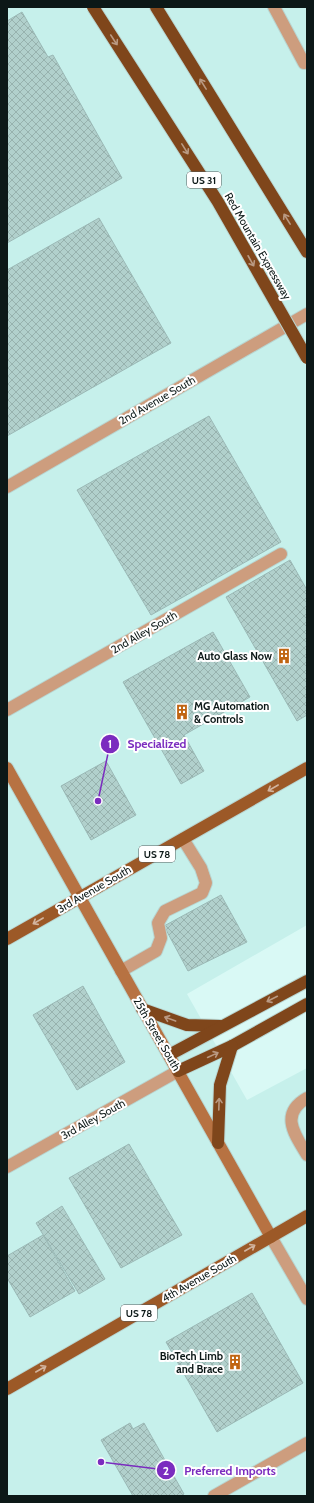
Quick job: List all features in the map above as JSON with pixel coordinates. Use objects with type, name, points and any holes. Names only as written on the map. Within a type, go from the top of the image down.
[{"type":"highway","name":"Red Mountain Expressway","points":[[93,7],[218,202],[307,358]]},
{"type":"highway","points":[[156,7],[307,252]]},
{"type":"highway","points":[[169,1054],[307,981]]},
{"type":"highway","points":[[178,1071],[232,1046],[307,1004]]},
{"type":"highway","points":[[142,1009],[187,1025],[222,1026]]},
{"type":"highway","points":[[218,1142],[220,1085],[232,1046]]},
{"type":"main road","name":"3rd Avenue South","points":[[7,939],[307,768]]},
{"type":"main road","name":"4th Avenue South","points":[[7,1389],[307,1216]]},
{"type":"street","points":[[274,7],[304,63],[307,62]]},
{"type":"street","name":"2nd Avenue South","points":[[7,487],[307,314]]},
{"type":"street","name":"2nd Alley South","points":[[7,710],[281,554]]},
{"type":"street","name":"25th Street South","points":[[7,768],[307,1299]]},
{"type":"street","points":[[121,971],[156,951],[161,938],[158,923],[165,911],[202,893],[206,883],[201,868],[183,839]]},
{"type":"street","name":"3rd Alley South","points":[[7,1167],[178,1071]]},
{"type":"street","points":[[307,1098],[298,1103],[293,1110],[291,1124],[307,1155]]},
{"type":"street","points":[[214,1496],[307,1443]]},
{"type":"shaded area","points":[[7,7],[307,7],[307,925],[187,994],[247,1100],[307,1068],[307,1496],[7,1496]]},
{"type":"building","points":[[22,12],[48,57],[53,55],[122,178],[7,243],[7,21]]},
{"type":"building","points":[[99,218],[171,343],[7,436],[7,270]]},
{"type":"building","points":[[209,416],[281,542],[151,615],[77,490]]},
{"type":"building","name":"Auto Glass Now","points":[[290,560],[307,590],[307,715],[297,721],[226,597]]},
{"type":"building","name":"MG Automation & Controls","points":[[213,632],[250,697],[184,735],[204,771],[181,784],[123,682]]},
{"type":"building","points":[[106,761],[136,815],[91,840],[61,786]]},
{"type":"building","points":[[221,895],[247,942],[188,971],[164,926]]},
{"type":"building","points":[[83,986],[125,1062],[77,1090],[33,1015]]},
{"type":"building","points":[[129,1144],[182,1235],[121,1268],[69,1178]]},
{"type":"building","points":[[62,1206],[105,1279],[79,1294],[36,1223]]},
{"type":"building","points":[[43,1235],[75,1291],[30,1317],[7,1278],[7,1256]]},
{"type":"building","name":"BioTech Limb and Brace","points":[[252,1293],[303,1383],[217,1432],[166,1342]]},
{"type":"building","points":[[130,1423],[133,1429],[144,1423],[184,1494],[181,1496],[133,1496],[101,1440]]},
{"type":"place","name":"Auto Glass Now","points":[[284,656]]},
{"type":"place","name":"MG Automation & Controls","points":[[182,712]]},
{"type":"place","name":"Specialized","points":[[98,801]]},
{"type":"place","name":"BioTech Limb and Brace","points":[[235,1362]]},
{"type":"place","name":"Preferred Imports","points":[[101,1462]]}]
